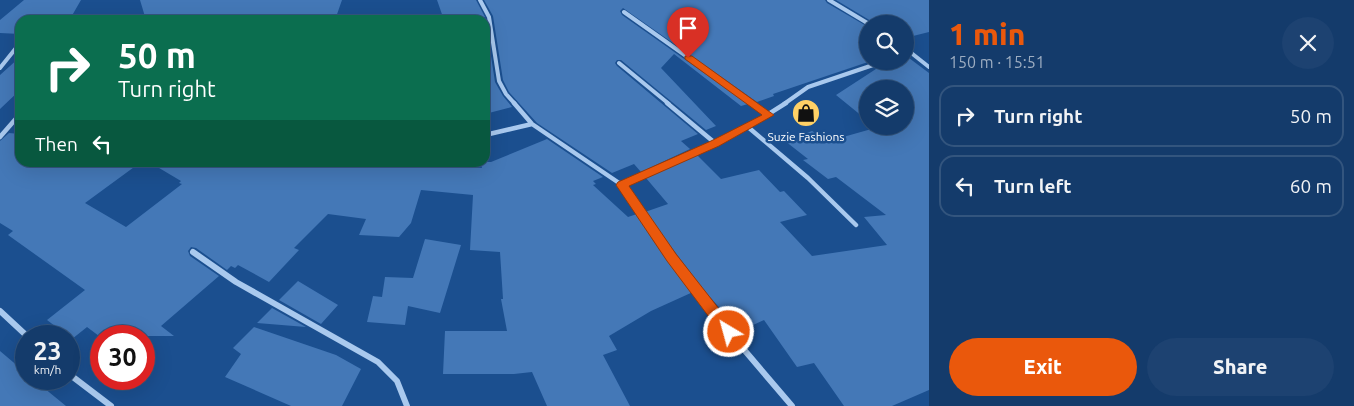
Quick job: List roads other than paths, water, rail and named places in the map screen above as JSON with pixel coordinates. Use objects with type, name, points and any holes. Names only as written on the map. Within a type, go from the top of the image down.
[{"type":"street","points":[[480,0],[488,15]]},
{"type":"street","points":[[829,0],[859,18]]},
{"type":"street","points":[[624,12],[769,115]]},
{"type":"street","points":[[490,23],[500,81],[506,94],[532,124],[622,185],[671,257],[729,332],[792,406]]},
{"type":"street","points":[[0,68],[15,49]]},
{"type":"street","points":[[914,55],[929,67]]},
{"type":"street","points":[[619,63],[715,143]]},
{"type":"street","points":[[622,185],[748,127],[769,115],[808,87],[859,70]]},
{"type":"street","points":[[0,137],[15,120]]},
{"type":"street","points":[[490,134],[532,124]]},
{"type":"street","points":[[748,127],[808,178],[856,225]]},
{"type":"street","points":[[193,252],[236,282],[378,362],[394,374],[403,392],[407,406]]},
{"type":"street","points":[[0,311],[15,325]]},
{"type":"street","points":[[80,382],[112,406]]},
{"type":"place","name":"Suzie Fashions","points":[[806,113]]}]
